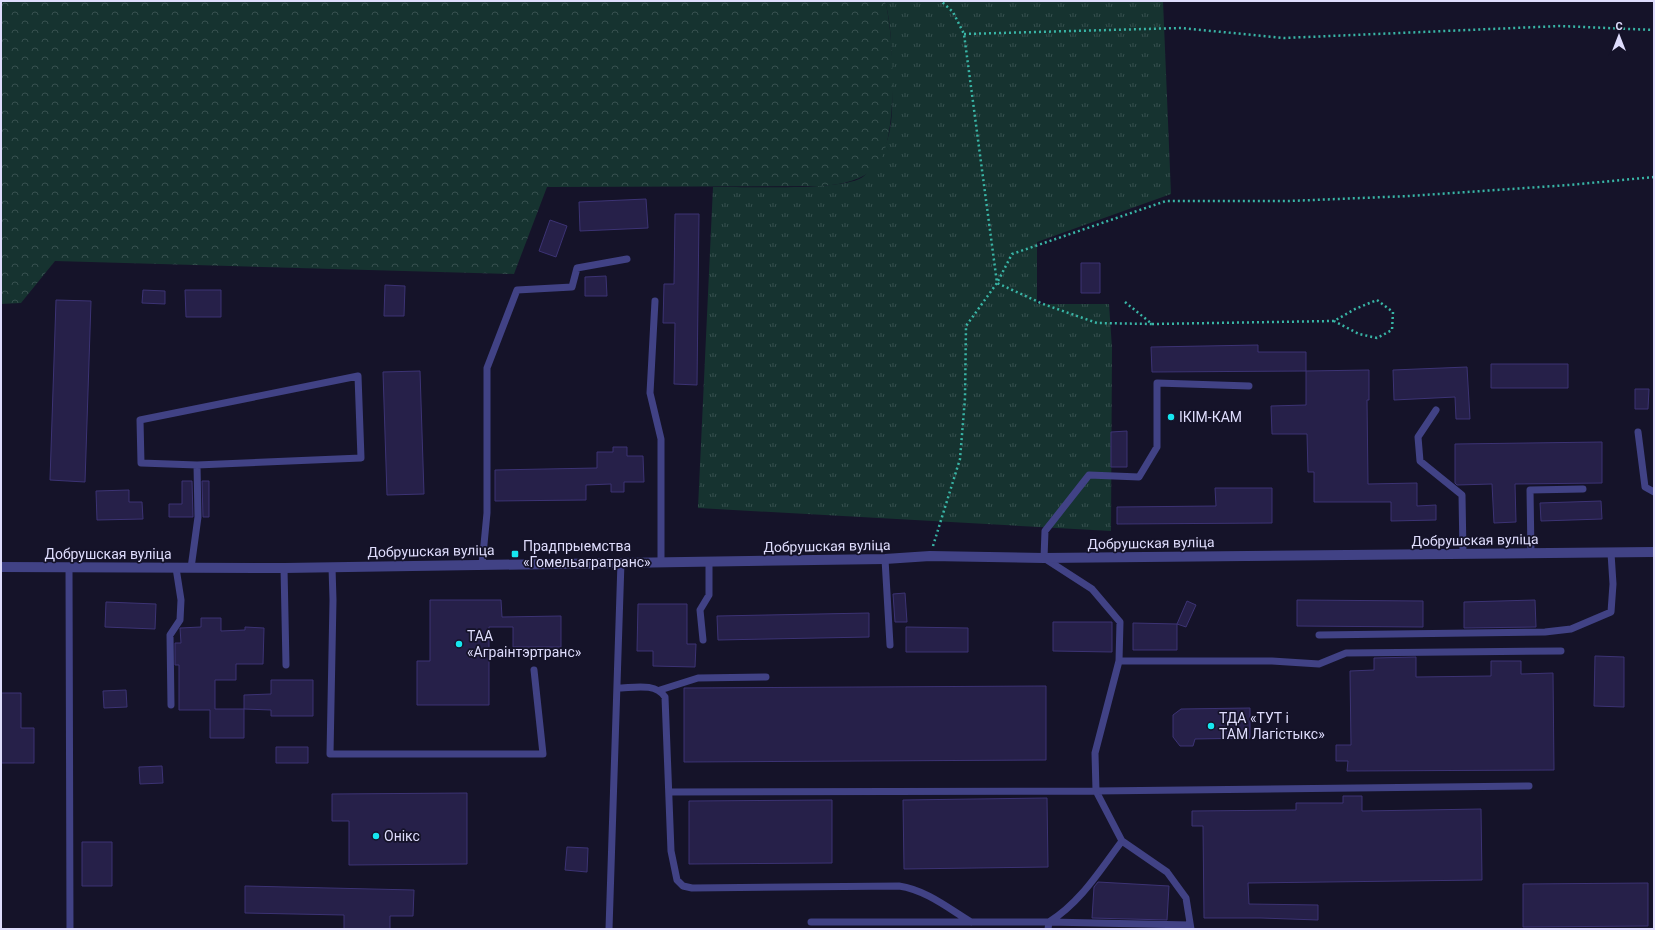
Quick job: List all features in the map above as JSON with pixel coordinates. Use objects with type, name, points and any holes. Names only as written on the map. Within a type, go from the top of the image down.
[{"type":"street","name":"Добрушская вуліца","points":[[1,568],[284,568],[621,562],[885,560],[930,556],[1044,558],[1654,552]]},
{"type":"lane","points":[[482,565],[487,513],[487,368],[517,290],[572,288],[577,268],[627,259]]},
{"type":"lane","points":[[655,302],[650,393],[661,439],[661,562]]},
{"type":"lane","points":[[358,376],[361,458],[197,465],[141,463],[140,420],[358,376]]},
{"type":"lane","points":[[811,922],[971,922],[1048,926],[1190,927],[1186,898],[1167,872],[1122,841],[1096,791],[1095,753],[1119,661],[1120,622],[1092,589],[1044,558],[1045,531],[1089,475],[1139,477],[1157,447],[1157,383],[1249,386]]},
{"type":"lane","points":[[1436,410],[1418,437],[1420,461],[1462,495],[1463,554]]},
{"type":"lane","points":[[1638,432],[1645,487],[1654,492]]},
{"type":"lane","points":[[191,568],[198,517],[197,465]]},
{"type":"lane","points":[[1531,554],[1530,490],[1583,489]]},
{"type":"lane","points":[[1319,635],[1545,632],[1571,629],[1611,612],[1613,584],[1611,553]]},
{"type":"lane","points":[[885,560],[890,645]]},
{"type":"lane","points":[[703,640],[700,610],[709,595],[709,561]]},
{"type":"lane","points":[[609,929],[621,562]]},
{"type":"lane","points":[[332,567],[333,600],[330,754],[543,754],[534,670]]},
{"type":"lane","points":[[69,568],[70,929]]},
{"type":"lane","points":[[171,705],[170,635],[180,620],[181,600],[176,568]]},
{"type":"lane","points":[[284,568],[286,665]]},
{"type":"lane","points":[[1119,661],[1272,661],[1319,664],[1346,654],[1561,651]]},
{"type":"lane","points":[[660,690],[698,678],[766,677]]},
{"type":"lane","points":[[617,688],[652,687],[660,690],[665,697],[671,851],[677,880],[683,886],[692,888],[911,887],[926,894],[971,922]]},
{"type":"lane","points":[[668,792],[1096,791],[1529,786]]},
{"type":"lane","points":[[1048,926],[1079,899],[1122,841]]},
{"type":"path","points":[[941,1],[953,12],[964,34],[997,283]]},
{"type":"path","points":[[964,34],[1181,28],[1284,38],[1560,26],[1654,30]]},
{"type":"path","points":[[930,556],[960,459],[965,398],[966,326],[997,283],[1012,254],[1166,201],[1289,201],[1409,196],[1569,185],[1654,177]]},
{"type":"path","points":[[997,283],[1043,304],[1097,323],[1152,324],[1334,321],[1359,334],[1377,338],[1392,330],[1393,312],[1377,300],[1355,309],[1334,321]]},
{"type":"path","points":[[1125,302],[1152,324]]},
{"type":"green space","points":[[1,1],[885,1],[891,36],[893,85],[889,133],[884,152],[877,165],[859,178],[837,184],[822,186],[547,187],[514,274],[55,261],[21,303],[1,304]]},
{"type":"green space","points":[[885,1],[1163,1],[1171,194],[1037,242],[1037,304],[1109,304],[1112,348],[1111,531],[698,508],[713,187],[816,186],[854,181],[864,176],[880,157],[891,125],[892,101],[890,34],[888,12]]},
{"type":"building","points":[[646,199],[648,228],[580,231],[579,202]]},
{"type":"building","points":[[675,214],[699,214],[697,385],[674,384],[675,323],[663,323],[664,284],[674,284]]},
{"type":"building","points":[[550,220],[567,226],[556,257],[539,251]]},
{"type":"building","points":[[1081,263],[1100,263],[1100,293],[1081,293]]},
{"type":"building","points":[[606,276],[607,296],[585,296],[585,277]]},
{"type":"building","points":[[385,285],[405,286],[404,316],[384,316]]},
{"type":"building","points":[[143,290],[165,291],[165,304],[142,303]]},
{"type":"building","points":[[185,290],[221,290],[221,317],[186,317]]},
{"type":"building","points":[[56,300],[91,301],[85,482],[50,480]]},
{"type":"building","points":[[1258,345],[1258,352],[1306,352],[1306,371],[1152,372],[1151,347]]},
{"type":"building","points":[[1491,364],[1568,364],[1568,388],[1491,388]]},
{"type":"building","points":[[1467,367],[1470,419],[1456,419],[1455,397],[1394,400],[1393,370]]},
{"type":"building","points":[[1369,370],[1369,400],[1367,400],[1368,484],[1417,483],[1417,506],[1436,505],[1436,520],[1391,521],[1391,502],[1314,502],[1314,472],[1308,472],[1307,434],[1272,434],[1271,406],[1306,405],[1306,371]]},
{"type":"building","points":[[420,371],[424,494],[387,495],[383,372]]},
{"type":"building","points":[[1635,389],[1649,389],[1648,409],[1635,409]]},
{"type":"building","points":[[1127,431],[1127,467],[1111,467],[1111,432]]},
{"type":"building","points":[[1602,442],[1602,483],[1515,484],[1516,522],[1494,523],[1492,484],[1457,485],[1455,483],[1455,444]]},
{"type":"building","points":[[613,447],[627,447],[627,456],[643,456],[644,482],[624,482],[624,492],[611,492],[611,484],[586,485],[586,500],[495,501],[495,470],[597,468],[597,452],[613,452]]},
{"type":"building","points":[[182,481],[192,481],[193,517],[169,517],[169,504],[182,504]]},
{"type":"building","points":[[202,481],[209,481],[209,517],[203,517]]},
{"type":"building","points":[[1215,488],[1272,488],[1272,523],[1117,524],[1117,507],[1216,506]]},
{"type":"building","points":[[129,490],[129,502],[142,502],[143,519],[97,520],[96,491]]},
{"type":"building","points":[[1601,501],[1602,519],[1541,521],[1540,503]]},
{"type":"building","points":[[905,593],[907,622],[895,622],[893,594]]},
{"type":"building","name":"ТАА «Аграінтэртранс»","points":[[430,600],[501,600],[502,617],[561,616],[561,647],[513,647],[513,627],[489,627],[489,705],[417,705],[417,661],[430,661]]},
{"type":"building","points":[[1297,600],[1423,601],[1423,627],[1297,626]]},
{"type":"building","points":[[1535,600],[1536,627],[1464,628],[1464,602]]},
{"type":"building","points":[[1187,601],[1196,605],[1186,627],[1177,624]]},
{"type":"building","points":[[106,602],[156,604],[155,629],[105,627]]},
{"type":"building","points":[[638,604],[687,604],[687,644],[696,644],[695,667],[653,666],[653,651],[637,651]]},
{"type":"building","points":[[869,613],[869,637],[718,640],[717,616]]},
{"type":"building","points":[[201,618],[221,618],[221,631],[245,630],[245,627],[264,628],[263,664],[236,664],[236,680],[215,680],[215,709],[244,709],[244,738],[210,738],[210,710],[179,710],[179,665],[175,665],[175,643],[181,643],[180,628],[201,627]]},
{"type":"building","points":[[1053,622],[1112,622],[1112,652],[1053,651]]},
{"type":"building","points":[[1133,623],[1177,624],[1177,650],[1133,650]]},
{"type":"building","points":[[906,627],[968,628],[968,652],[906,652]]},
{"type":"building","points":[[1595,656],[1624,657],[1624,707],[1594,706]]},
{"type":"building","points":[[1416,657],[1416,677],[1491,676],[1491,661],[1521,661],[1521,674],[1553,673],[1554,770],[1347,771],[1348,761],[1336,761],[1336,745],[1351,745],[1350,671],[1374,670],[1374,658]]},
{"type":"building","points":[[271,680],[313,680],[313,716],[271,716],[271,710],[244,709],[244,695],[271,694]]},
{"type":"building","points":[[1046,686],[1046,760],[684,762],[684,688]]},
{"type":"building","points":[[126,690],[127,707],[104,708],[103,691]]},
{"type":"building","points":[[1,693],[21,693],[21,728],[34,728],[34,763],[1,763]]},
{"type":"building","name":"ТДА «ТУТ і ТАМ Лагістыкс»","points":[[1250,708],[1250,738],[1195,739],[1193,746],[1180,746],[1173,737],[1173,715],[1181,709]]},
{"type":"building","points":[[276,747],[308,747],[308,763],[276,763]]},
{"type":"building","points":[[162,766],[163,783],[140,784],[139,767]]},
{"type":"building","points":[[467,793],[467,864],[349,865],[349,821],[332,821],[332,794]]},
{"type":"building","points":[[1343,796],[1362,796],[1362,811],[1481,809],[1482,880],[1248,883],[1249,904],[1318,905],[1318,920],[1204,918],[1203,826],[1192,826],[1192,811],[1296,810],[1296,803],[1343,803]]},
{"type":"building","points":[[1047,798],[1048,867],[904,869],[903,800]]},
{"type":"building","points":[[832,800],[832,863],[689,864],[689,801]]},
{"type":"building","points":[[82,842],[112,842],[112,886],[82,886]]},
{"type":"building","points":[[567,847],[588,848],[587,872],[565,870]]},
{"type":"building","points":[[1098,882],[1169,886],[1167,920],[1092,918],[1094,887]]},
{"type":"building","points":[[1648,883],[1648,926],[1523,927],[1523,884]]},
{"type":"building","points":[[245,886],[414,890],[413,916],[390,916],[390,929],[344,929],[344,915],[245,913]]},
{"type":"place","name":"ІКІМ-КАМ","points":[[1171,417]]},
{"type":"place","name":"Прадпрыемства «Гомельагратранс»","points":[[515,554]]},
{"type":"place","name":"ТАА «Аграінтэртранс»","points":[[459,644]]},
{"type":"place","name":"ТДА «ТУТ і ТАМ Лагістыкс»","points":[[1211,726]]},
{"type":"place","name":"Онікс","points":[[376,836]]}]
